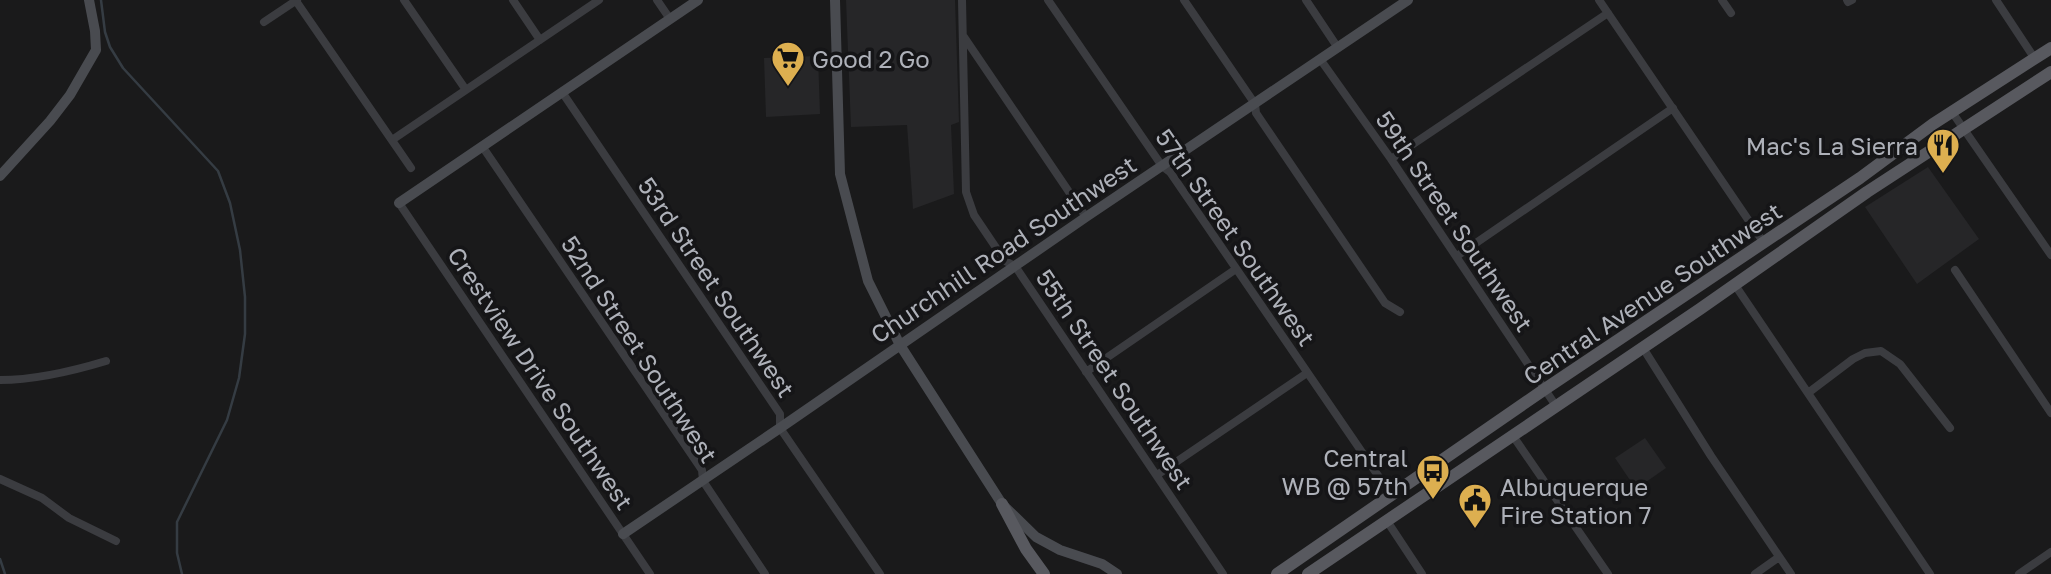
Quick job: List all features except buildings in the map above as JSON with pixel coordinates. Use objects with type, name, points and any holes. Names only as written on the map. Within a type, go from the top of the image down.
[{"type":"main road","name":"Central Avenue Southwest","points":[[1277,574],[1545,389],[2051,48]]},
{"type":"main road","points":[[1308,574],[1643,348],[1867,192],[2051,72]]},
{"type":"main road","points":[[1002,504],[1026,549],[1044,574]]},
{"type":"street","points":[[0,176],[70,95],[96,50],[89,0]]},
{"type":"street","points":[[264,22],[297,0],[411,168]]},
{"type":"street","points":[[404,0],[466,90]]},
{"type":"street","points":[[513,0],[540,40]]},
{"type":"street","points":[[392,140],[540,40],[588,3],[598,0]]},
{"type":"street","points":[[657,0],[670,19]]},
{"type":"street","points":[[399,203],[698,0]]},
{"type":"street","points":[[835,0],[840,174],[868,281],[900,345],[1002,504],[1036,537],[1060,550],[1102,564],[1117,574]]},
{"type":"street","name":"55th Street Southwest","points":[[962,0],[968,203],[1005,261],[1015,266],[1223,574]]},
{"type":"street","name":"57th Street Southwest","points":[[1048,0],[1162,166],[1170,172],[1392,496]]},
{"type":"street","points":[[1184,0],[1255,104],[1256,113],[1385,303],[1400,312]]},
{"type":"street","points":[[1306,0],[1338,48]]},
{"type":"street","name":"Churchhill Road Southwest","points":[[623,534],[1408,0]]},
{"type":"street","points":[[1599,0],[1764,243]]},
{"type":"street","points":[[1722,0],[1731,13]]},
{"type":"street","points":[[1996,0],[2035,59]]},
{"type":"street","points":[[1391,159],[1608,13]]},
{"type":"street","points":[[964,37],[1086,217]]},
{"type":"street","name":"59th Street Southwest","points":[[1320,59],[1391,159],[1556,406]]},
{"type":"street","name":"53rd Street Southwest","points":[[562,92],[780,414],[780,428],[880,574]]},
{"type":"street","points":[[1457,257],[1673,108]]},
{"type":"street","points":[[1952,113],[2051,255]]},
{"type":"street","name":"52nd Street Southwest","points":[[482,146],[702,470],[703,481],[765,574]]},
{"type":"street","name":"Crestview Drive Southwest","points":[[399,203],[650,574]]},
{"type":"street","points":[[1086,372],[1236,269]]},
{"type":"street","points":[[1955,270],[2051,414]]},
{"type":"street","points":[[1735,285],[1930,574]]},
{"type":"street","points":[[1643,348],[1711,456],[1791,574]]},
{"type":"street","points":[[1808,393],[1853,359],[1865,353],[1881,351],[1900,364],[1950,428]]},
{"type":"street","points":[[0,380],[19,380],[86,368],[106,361]]},
{"type":"street","points":[[1157,475],[1307,373]]},
{"type":"street","points":[[1513,436],[1608,574]]},
{"type":"street","points":[[0,479],[42,498],[69,519],[116,541]]},
{"type":"street","points":[[1387,521],[1422,574]]},
{"type":"street","points":[[2019,574],[2051,552]]},
{"type":"street","points":[[1755,574],[1779,557]]},
{"type":"shaded area","points":[[846,0],[955,0],[959,122],[951,125],[954,194],[913,209],[907,125],[851,127]]},
{"type":"shaded area","points":[[818,56],[820,114],[766,117],[764,58]]},
{"type":"shaded area","points":[[1928,167],[1979,239],[1917,284],[1865,207]]},
{"type":"shaded area","points":[[1645,438],[1666,468],[1636,489],[1615,458]]},
{"type":"waterway","points":[[101,0],[105,32],[110,47],[123,68],[218,171],[230,203],[240,250],[245,297],[245,334],[239,378],[227,420],[177,522],[177,553],[182,574]]},
{"type":"waterway","points":[[0,559],[5,574]]},
{"type":"place","name":"Good 2 Go","points":[[788,88]]},
{"type":"place","name":"Mac's La Sierra","points":[[1943,175]]},
{"type":"place","name":"Central WB @ 57th","points":[[1433,501]]},
{"type":"place","name":"Albuquerque Fire Station 7","points":[[1475,530]]}]
